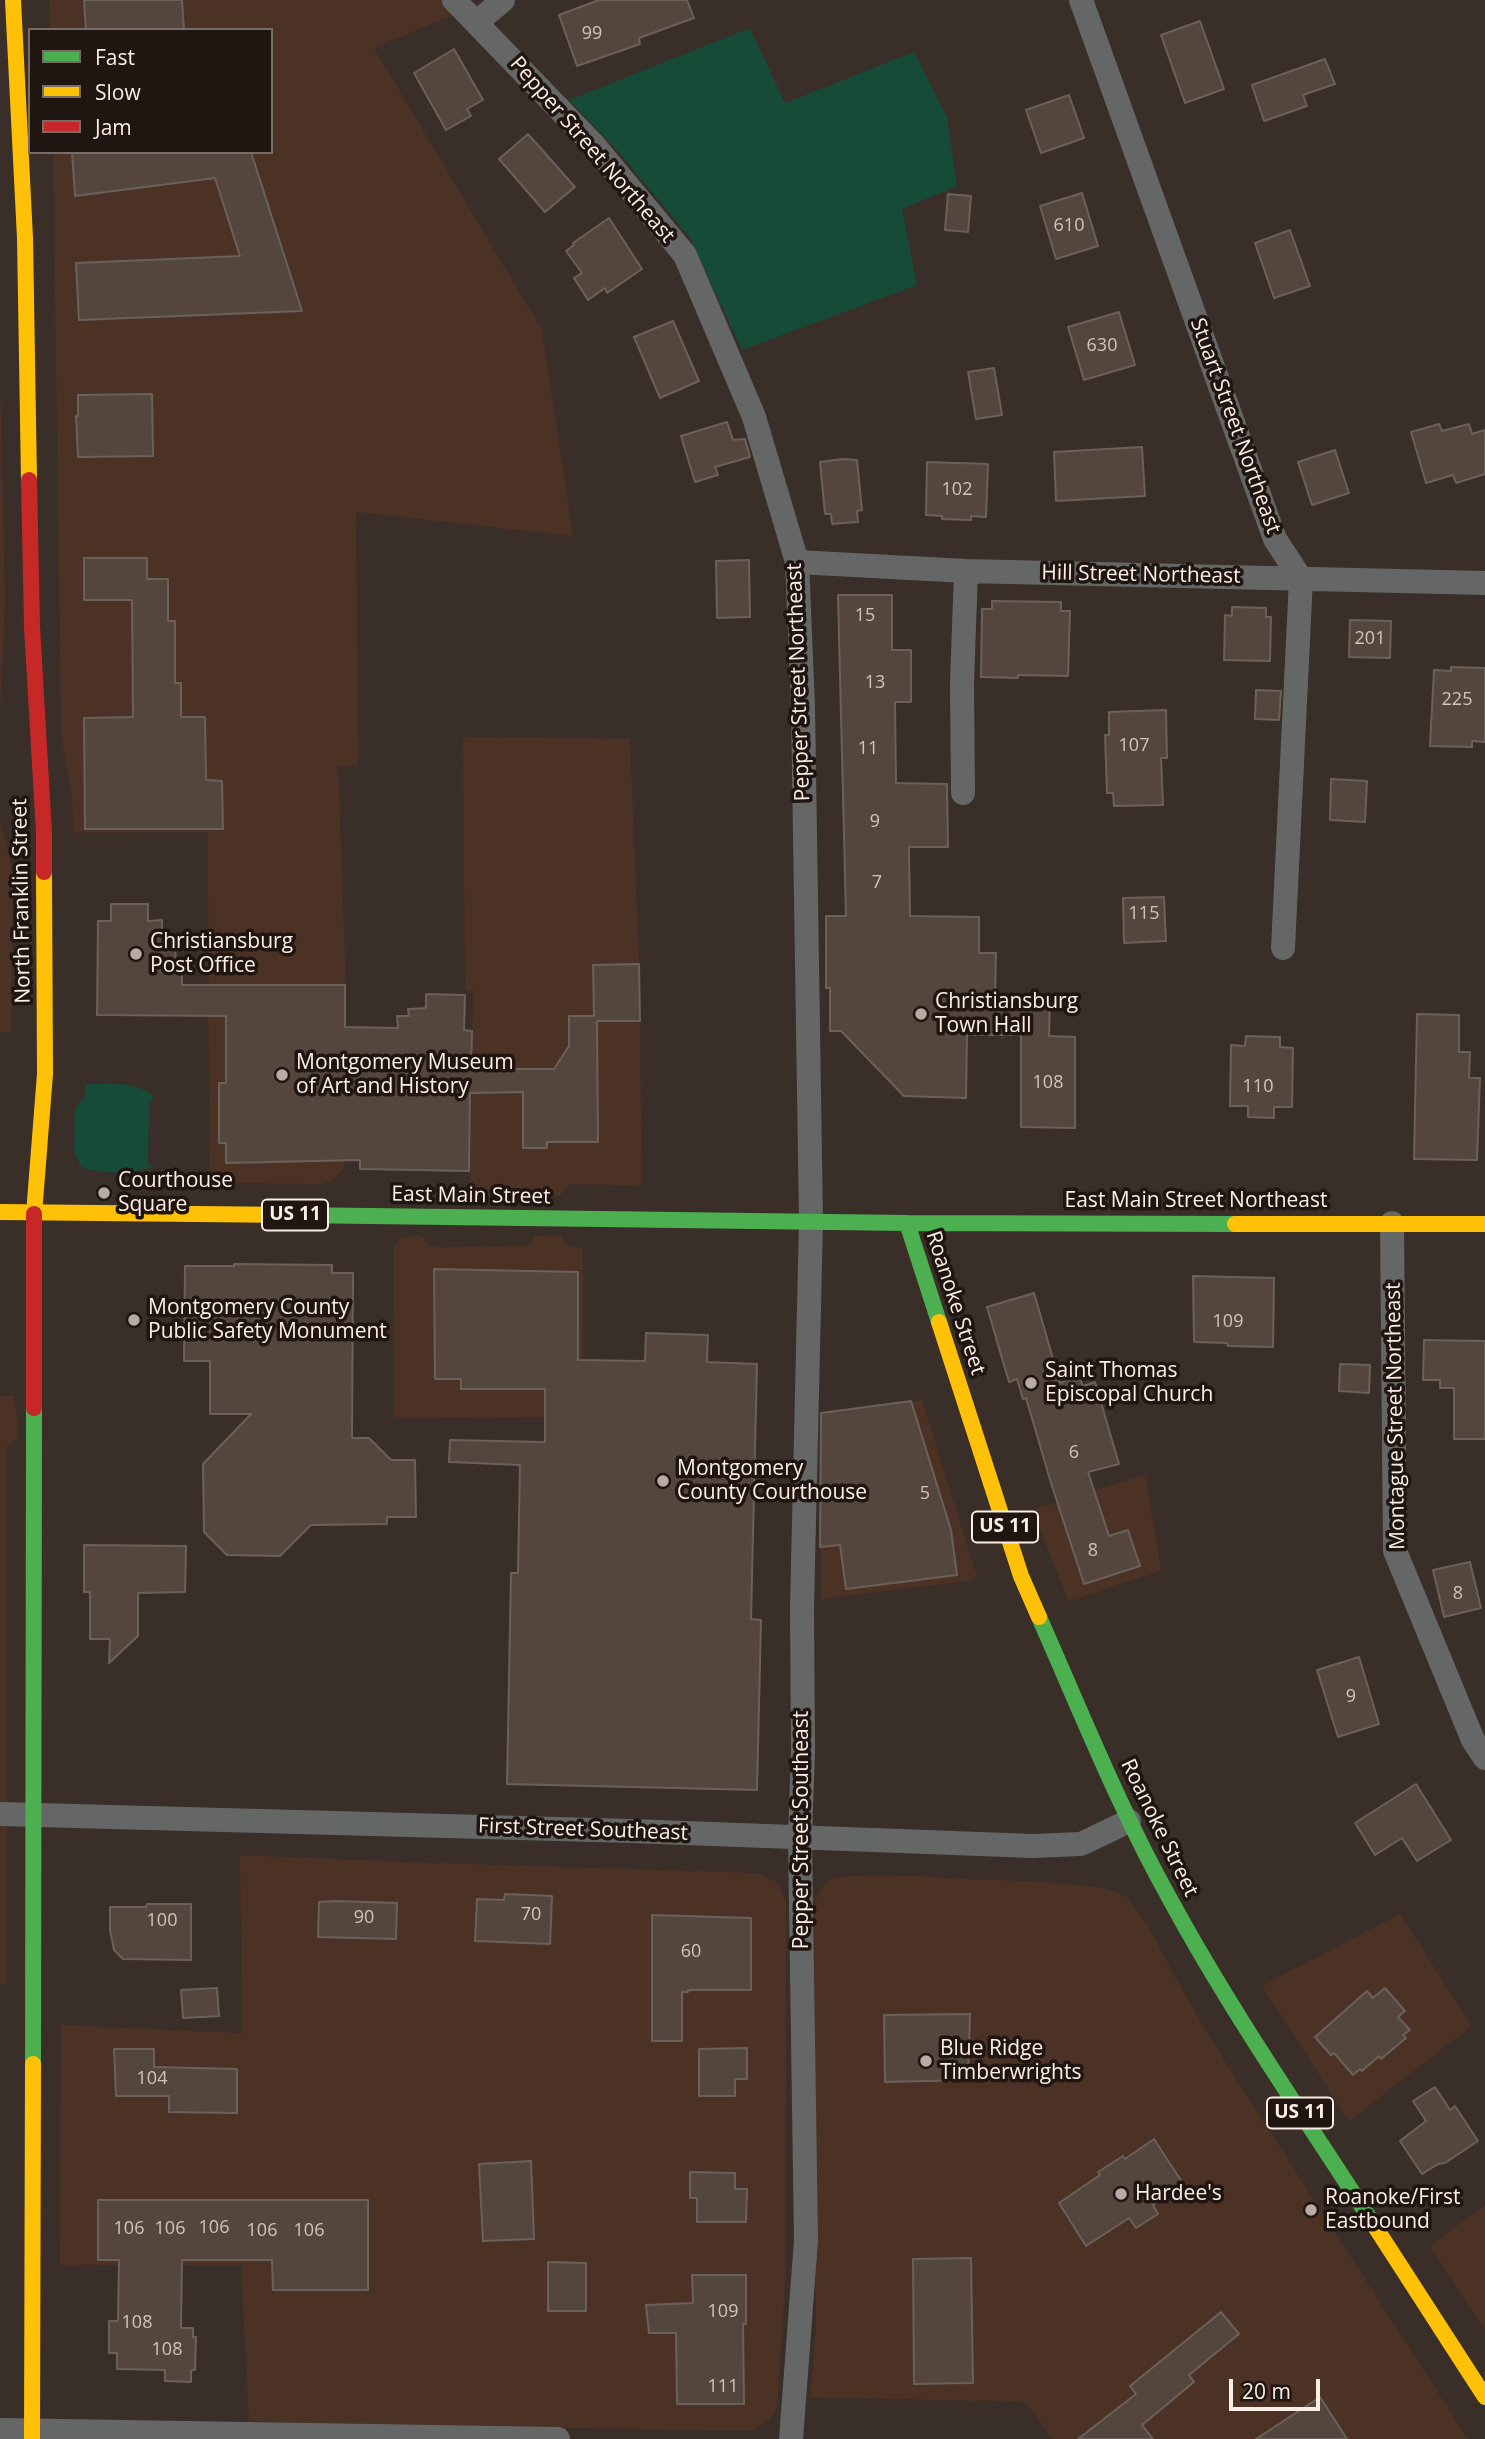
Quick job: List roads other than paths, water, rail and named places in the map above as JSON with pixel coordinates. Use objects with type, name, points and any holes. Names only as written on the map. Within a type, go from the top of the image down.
[{"type":"main road","name":"North Franklin Street","points":[[13,0],[25,261],[32,626],[44,833],[46,1074],[34,1214],[32,2435]]},
{"type":"main road","name":"US 11","points":[[0,1212],[34,1214]]},
{"type":"main road","name":"East Main Street","points":[[34,1214],[350,1215],[907,1223]]},
{"type":"main road","name":"East Main Street Northeast","points":[[907,1223],[1485,1223]]},
{"type":"main road","name":"Roanoke Street","points":[[907,1223],[1021,1576],[1129,1821],[1171,1902],[1234,2009],[1485,2397]]},
{"type":"street","name":"Pepper Street Northeast","points":[[454,0],[593,144],[685,255],[754,416],[797,562],[803,706],[811,1221]]},
{"type":"street","points":[[477,22],[503,0]]},
{"type":"street","name":"Stuart Street Northeast","points":[[1081,0],[1275,540],[1301,579]]},
{"type":"street","points":[[0,262],[25,261]]},
{"type":"street","name":"Hill Street Northeast","points":[[797,562],[966,571],[1485,583]]},
{"type":"street","points":[[963,793],[962,682],[966,571]]},
{"type":"street","points":[[1283,948],[1301,579]]},
{"type":"street","name":"Pepper Street Southeast","points":[[791,2439],[806,2240],[800,1837],[803,1752],[802,1606],[811,1221]]},
{"type":"street","name":"Montague Street Northeast","points":[[1392,1223],[1395,1551],[1474,1741],[1485,1758]]},
{"type":"street","name":"First Street Southeast","points":[[0,1814],[1033,1846],[1081,1844],[1129,1821]]},
{"type":"street","points":[[0,2430],[32,2435],[558,2439]]},
{"type":"place","name":"Christiansburg Post Office","points":[[136,954]]},
{"type":"place","name":"Christiansburg Town Hall","points":[[921,1014]]},
{"type":"place","name":"Montgomery Museum of Art and History","points":[[282,1075]]},
{"type":"place","name":"Courthouse Square","points":[[104,1193]]},
{"type":"place","name":"Montgomery County Public Safety Monument","points":[[134,1320]]},
{"type":"place","name":"Saint Thomas Episcopal Church","points":[[1031,1383]]},
{"type":"place","name":"Montgomery County Courthouse","points":[[663,1481]]},
{"type":"place","name":"Blue Ridge Timberwrights","points":[[926,2061]]},
{"type":"place","name":"Hardee's","points":[[1121,2194]]},
{"type":"place","name":"Roanoke/First Eastbound","points":[[1311,2210]]}]
